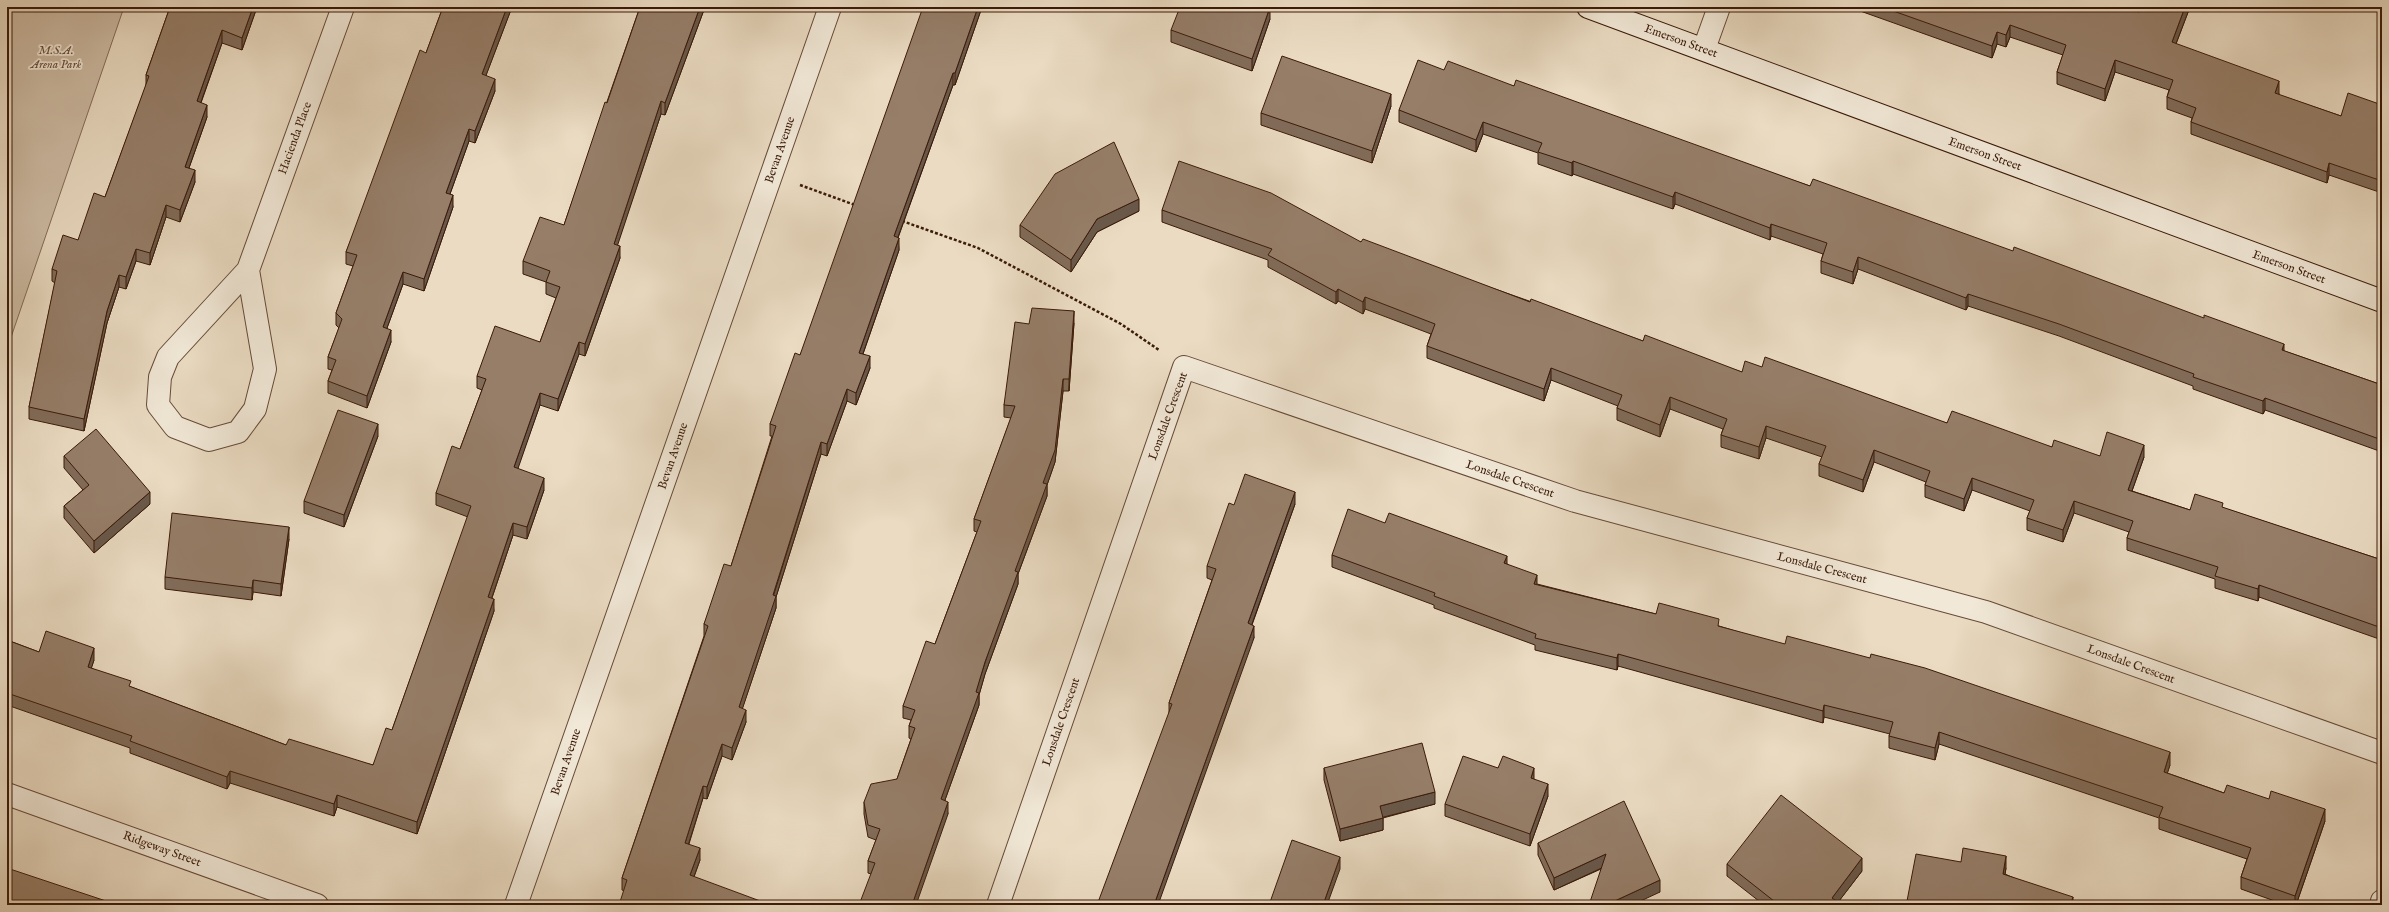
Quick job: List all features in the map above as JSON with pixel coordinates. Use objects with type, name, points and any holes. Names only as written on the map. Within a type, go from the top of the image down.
[{"type":"street","name":"Hacienda Place","points":[[248,270],[342,7]]},
{"type":"street","name":"Bevan Avenue","points":[[516,905],[830,7]]},
{"type":"street","name":"Emerson Street","points":[[1588,7],[2382,301]]},
{"type":"street","points":[[1704,49],[1719,7]]},
{"type":"street","points":[[248,270],[265,368],[255,409],[238,432],[209,440],[175,427],[158,405],[160,377],[168,357],[248,270]]},
{"type":"street","name":"Lonsdale Crescent","points":[[998,905],[1184,367],[1575,501],[1986,612],[2382,753]]},
{"type":"street","name":"Ridgeway Street","points":[[7,794],[317,905]]},
{"type":"street","points":[[2381,905],[2382,901]]},
{"type":"path","points":[[771,175],[860,206]]},
{"type":"path","points":[[897,220],[978,248],[1121,324],[1184,367]]},
{"type":"green space","name":"M.S.A. Arena Park","points":[[7,7],[124,7],[7,349]]},
{"type":"building","points":[[170,7],[253,7],[242,38],[222,30],[197,101],[207,105],[185,167],[195,170],[180,210],[166,205],[150,253],[136,249],[126,277],[119,275],[107,311],[84,419],[29,407],[57,271],[52,269],[63,235],[78,240],[94,193],[105,197],[149,76],[146,75]]},
{"type":"building","points":[[443,7],[507,7],[482,74],[495,79],[475,131],[469,129],[446,193],[453,195],[424,279],[403,272],[383,327],[391,330],[367,396],[328,381],[336,360],[328,357],[342,319],[336,313],[357,255],[346,252],[420,50],[426,53]]},
{"type":"building","points":[[640,7],[700,7],[665,103],[661,101],[614,244],[620,246],[585,344],[579,342],[558,399],[540,393],[514,467],[544,478],[527,527],[513,523],[488,597],[494,599],[417,822],[337,795],[334,804],[230,771],[227,777],[130,741],[132,736],[7,693],[7,640],[39,652],[46,631],[94,648],[88,667],[131,681],[129,686],[286,745],[289,739],[373,765],[386,728],[392,730],[471,506],[436,493],[452,446],[460,449],[486,379],[477,376],[495,326],[540,342],[560,287],[546,282],[550,271],[523,261],[540,217],[564,225],[605,102],[607,103]]},
{"type":"building","points":[[923,7],[978,7],[894,236],[899,238],[859,353],[870,356],[856,393],[847,389],[827,444],[821,442],[773,595],[776,596],[739,707],[746,710],[732,748],[722,744],[707,787],[703,786],[685,843],[700,848],[690,875],[771,905],[619,905],[627,880],[622,878],[708,626],[704,624],[724,564],[731,566],[776,426],[770,424],[795,353],[800,355]]},
{"type":"building","points":[[1180,7],[1270,7],[1252,59],[1171,30]]},
{"type":"building","points":[[1882,7],[2125,7],[2139,12],[2141,7],[2185,7],[2172,42],[2279,81],[2275,93],[2341,116],[2348,93],[2382,105],[2382,181],[2329,163],[2327,172],[2191,122],[2196,108],[2167,97],[2173,80],[2115,60],[2105,89],[2057,72],[2066,45],[2010,25],[2006,35],[1997,32],[1992,46]]},
{"type":"building","points":[[1282,56],[1391,94],[1372,151],[1261,113]]},
{"type":"building","points":[[1418,60],[1444,70],[1448,61],[1514,86],[1516,80],[1810,186],[1813,179],[2013,251],[2014,247],[2204,318],[2204,315],[2284,344],[2282,350],[2382,385],[2382,440],[2265,398],[2263,401],[2193,377],[2194,374],[2059,324],[1968,294],[1966,298],[1858,257],[1853,272],[1821,261],[1827,243],[1771,224],[1770,228],[1675,192],[1673,197],[1573,161],[1572,163],[1538,152],[1542,143],[1483,122],[1476,140],[1399,110]]},
{"type":"building","points":[[1114,142],[1139,199],[1097,219],[1071,260],[1020,225],[1055,174]]},
{"type":"building","points":[[1179,161],[1271,193],[1361,242],[1363,239],[1530,302],[1531,299],[1643,341],[1645,335],[1742,372],[1745,361],[1762,367],[1765,357],[1947,423],[1952,411],[2052,447],[2054,440],[2100,456],[2107,432],[2144,445],[2128,490],[2190,510],[2195,494],[2223,503],[2222,507],[2382,560],[2382,628],[2259,585],[2258,589],[2215,576],[2218,567],[2127,538],[2133,521],[2074,501],[2063,530],[2027,518],[2034,500],[1972,478],[1964,499],[1925,485],[1930,471],[1874,450],[1863,480],[1819,464],[1826,446],[1766,426],[1759,447],[1721,435],[1727,419],[1670,397],[1660,425],[1617,408],[1622,395],[1551,368],[1544,389],[1427,346],[1435,324],[1365,297],[1363,302],[1338,289],[1336,292],[1268,255],[1272,249],[1162,210]]},
{"type":"building","points":[[1032,308],[1074,311],[1069,379],[1063,379],[1055,450],[1043,483],[1047,484],[1015,571],[1018,572],[985,662],[976,692],[979,693],[941,799],[948,802],[912,905],[859,905],[875,863],[868,861],[880,829],[868,825],[864,802],[871,784],[897,779],[915,728],[909,726],[915,710],[903,706],[926,641],[935,644],[981,521],[974,519],[1015,406],[1004,405],[1015,322],[1029,324]]},
{"type":"building","points":[[338,410],[378,424],[344,515],[304,501]]},
{"type":"building","points":[[96,429],[150,492],[94,541],[64,506],[89,485],[64,456]]},
{"type":"building","points":[[1245,474],[1295,492],[1248,623],[1254,626],[1154,905],[1097,905],[1172,704],[1169,703],[1216,569],[1207,566],[1229,503],[1234,505]]},
{"type":"building","points":[[1348,509],[1385,523],[1389,513],[1507,556],[1504,563],[1537,575],[1534,584],[1656,614],[1659,603],[1719,619],[1718,626],[1785,644],[1787,636],[1870,658],[1871,654],[1925,668],[2170,752],[2164,772],[2224,793],[2227,785],[2269,799],[2271,791],[2325,809],[2295,896],[2241,877],[2251,848],[2159,817],[2163,807],[1939,732],[1935,748],[1889,736],[1893,722],[1824,705],[1823,711],[1618,654],[1617,658],[1535,638],[1536,634],[1434,596],[1435,593],[1332,555]]},
{"type":"building","points":[[172,513],[289,527],[281,584],[253,580],[252,588],[165,577]]},
{"type":"building","points":[[1422,743],[1435,792],[1380,806],[1383,818],[1340,829],[1324,768]]},
{"type":"building","points":[[1463,756],[1498,768],[1503,756],[1534,768],[1531,778],[1548,784],[1530,834],[1445,804]]},
{"type":"building","points":[[1781,795],[1862,858],[1832,898],[1842,905],[1779,905],[1727,864]]},
{"type":"building","points":[[1624,801],[1660,880],[1606,905],[1589,905],[1606,854],[1554,878],[1538,843]]},
{"type":"building","points":[[1292,840],[1340,857],[1323,905],[1269,905]]},
{"type":"building","points":[[1963,848],[2006,856],[2003,874],[2073,897],[2070,905],[1933,905],[1907,901],[1916,854],[1961,862]]},
{"type":"building","points":[[7,868],[118,905],[7,905]]}]
